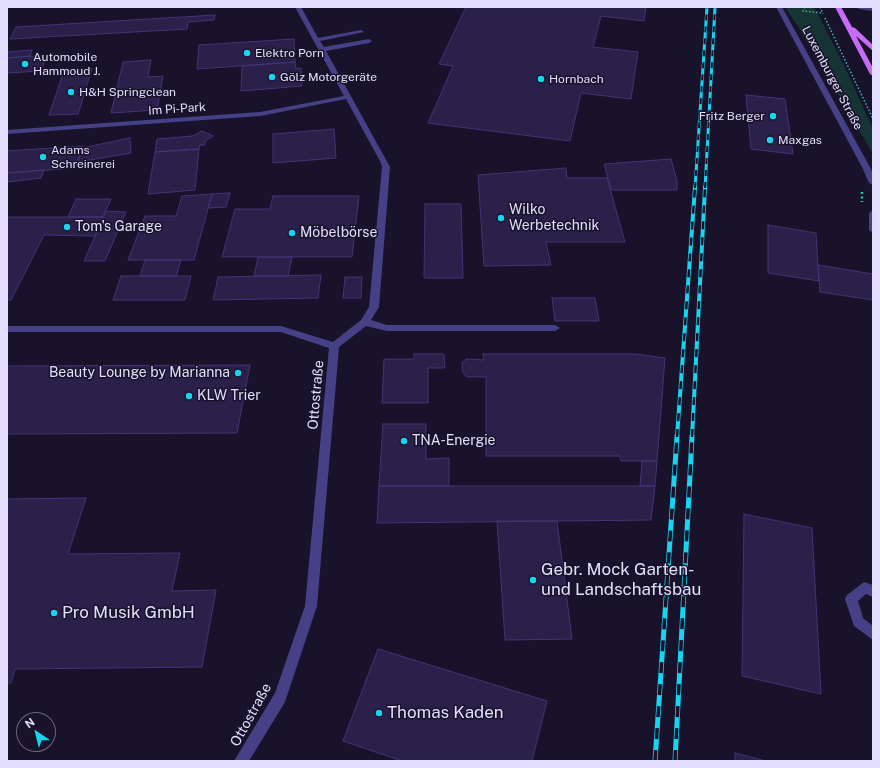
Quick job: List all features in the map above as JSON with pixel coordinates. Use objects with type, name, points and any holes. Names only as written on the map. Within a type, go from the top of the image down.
[{"type":"main road","points":[[840,10],[873,74]]},
{"type":"main road","points":[[845,21],[873,49]]},
{"type":"street","points":[[298,7],[384,161],[386,168],[374,307],[371,314],[364,322],[334,346]]},
{"type":"street","name":"Luxemburger Straße","points":[[779,7],[867,169],[873,183]]},
{"type":"street","points":[[859,7],[873,9]]},
{"type":"street","points":[[317,40],[361,32]]},
{"type":"street","points":[[322,49],[368,41]]},
{"type":"street","name":"Im Pi-Park","points":[[7,132],[260,114],[348,97]]},
{"type":"street","points":[[873,213],[873,230]]},
{"type":"street","points":[[364,322],[387,328],[555,328]]},
{"type":"street","name":"Ottostraße","points":[[7,329],[281,329],[334,346],[311,606],[280,697],[241,761]]},
{"type":"street","points":[[873,591],[864,588],[851,599],[858,622],[873,634]]},
{"type":"path","points":[[806,7],[803,11],[823,12]]},
{"type":"path","points":[[820,7],[857,88],[873,119]]},
{"type":"green space","points":[[785,7],[813,7],[816,10],[850,78],[873,129],[873,154],[799,28]]},
{"type":"building","name":"Hornbach","points":[[466,7],[646,7],[644,21],[601,16],[593,47],[638,52],[631,99],[581,93],[570,141],[428,123],[453,66],[439,64]]},
{"type":"building","points":[[215,15],[214,20],[188,22],[187,29],[10,39],[16,27]]},
{"type":"building","name":"Elektro Porn","points":[[294,39],[295,62],[197,69],[199,45]]},
{"type":"building","points":[[32,50],[30,56],[7,58],[8,52]]},
{"type":"building","name":"Automobile Hammoud J.","points":[[47,55],[41,71],[7,73],[7,58]]},
{"type":"building","points":[[151,60],[148,77],[163,76],[157,110],[111,113],[123,62]]},
{"type":"building","name":"Gölz Motorgeräte","points":[[295,62],[296,69],[301,68],[302,86],[241,91],[242,66]]},
{"type":"building","name":"H&H Springclean","points":[[92,69],[78,114],[49,115],[64,71]]},
{"type":"building","points":[[746,95],[785,99],[793,154],[751,149]]},
{"type":"building","points":[[334,129],[336,158],[273,163],[273,134]]},
{"type":"building","points":[[202,131],[213,136],[205,141],[205,145],[200,145],[199,149],[155,152],[157,139],[193,136]]},
{"type":"building","points":[[130,138],[131,153],[78,162],[82,148]]},
{"type":"building","name":"Adams Schreinerei","points":[[82,146],[76,168],[7,173],[7,151]]},
{"type":"building","points":[[199,149],[195,190],[148,194],[155,152]]},
{"type":"building","points":[[671,159],[677,181],[677,190],[611,190],[604,164]]},
{"type":"building","points":[[566,168],[567,178],[607,178],[625,242],[546,242],[551,265],[484,266],[478,175]]},
{"type":"building","points":[[44,170],[41,178],[7,182],[7,173]]},
{"type":"building","points":[[230,193],[226,207],[208,208],[212,194]]},
{"type":"building","points":[[212,194],[194,260],[128,260],[145,216],[176,216],[182,196]]},
{"type":"building","name":"Möbelbörse","points":[[273,196],[359,196],[352,257],[222,257],[235,209],[270,209]]},
{"type":"building","points":[[76,199],[111,199],[103,217],[68,217]]},
{"type":"building","points":[[425,204],[461,204],[463,278],[424,278]]},
{"type":"building","points":[[106,211],[126,212],[105,261],[84,261]]},
{"type":"building","points":[[9,217],[103,217],[95,236],[44,235],[11,300],[7,300],[7,220]]},
{"type":"building","points":[[768,225],[816,233],[819,281],[768,273]]},
{"type":"building","points":[[258,257],[292,257],[288,276],[254,276]]},
{"type":"building","points":[[145,260],[181,260],[176,276],[140,276]]},
{"type":"building","points":[[818,265],[873,274],[873,300],[820,292]]},
{"type":"building","points":[[321,275],[318,298],[213,300],[218,277]]},
{"type":"building","points":[[121,276],[191,276],[185,300],[113,300]]},
{"type":"building","points":[[345,277],[362,277],[361,298],[343,298]]},
{"type":"building","points":[[552,298],[595,298],[599,321],[555,321]]},
{"type":"building","points":[[414,354],[444,354],[445,368],[428,368],[428,403],[382,403],[384,359],[414,359]]},
{"type":"building","points":[[483,354],[636,354],[665,358],[657,461],[621,461],[620,456],[486,456],[486,377],[467,377],[463,373],[462,363],[466,359],[484,360]]},
{"type":"building","points":[[250,365],[237,433],[7,434],[7,366]]},
{"type":"building","name":"TNA-Energie","points":[[383,424],[426,424],[426,459],[449,458],[449,486],[379,486]]},
{"type":"building","points":[[642,461],[657,461],[655,486],[640,486]]},
{"type":"building","points":[[379,486],[655,486],[651,520],[377,523]]},
{"type":"building","points":[[86,498],[68,554],[180,553],[172,591],[216,590],[202,667],[15,669],[11,683],[7,683],[7,499]]},
{"type":"building","points":[[744,514],[812,528],[821,694],[742,676]]},
{"type":"building","name":"Gebr. Mock Garten- und Landschaftsbau","points":[[497,521],[557,521],[572,639],[505,640]]},
{"type":"building","points":[[378,649],[547,701],[532,761],[402,761],[343,741]]},
{"type":"building","points":[[735,753],[766,761],[735,761]]},
{"type":"railway","points":[[695,188],[707,7]]},
{"type":"railway","points":[[705,188],[715,7]]},
{"type":"railway","points":[[677,437],[695,187]]},
{"type":"railway","points":[[692,437],[705,187]]},
{"type":"railway","points":[[655,761],[677,436]]},
{"type":"railway","points":[[675,761],[692,436]]},
{"type":"place","name":"Elektro Porn","points":[[247,53]]},
{"type":"place","name":"Automobile Hammoud J.","points":[[25,64]]},
{"type":"place","name":"Gölz Motorgeräte","points":[[272,77]]},
{"type":"place","name":"Hornbach","points":[[541,79]]},
{"type":"place","name":"H&H Springclean","points":[[71,92]]},
{"type":"place","name":"Fritz Berger","points":[[773,116]]},
{"type":"place","name":"Maxgas","points":[[770,140]]},
{"type":"place","name":"Adams Schreinerei","points":[[43,157]]},
{"type":"place","name":"Wilko Werbetechnik","points":[[501,218]]},
{"type":"place","name":"Tom's Garage","points":[[67,227]]},
{"type":"place","name":"Möbelbörse","points":[[292,233]]},
{"type":"place","name":"Beauty Lounge by Marianna","points":[[238,373]]},
{"type":"place","name":"KLW Trier","points":[[189,396]]},
{"type":"place","name":"TNA-Energie","points":[[404,441]]},
{"type":"place","name":"Gebr. Mock Garten- und Landschaftsbau","points":[[533,580]]},
{"type":"place","name":"Pro Musik GmbH","points":[[54,613]]},
{"type":"place","name":"Thomas Kaden","points":[[379,713]]}]
